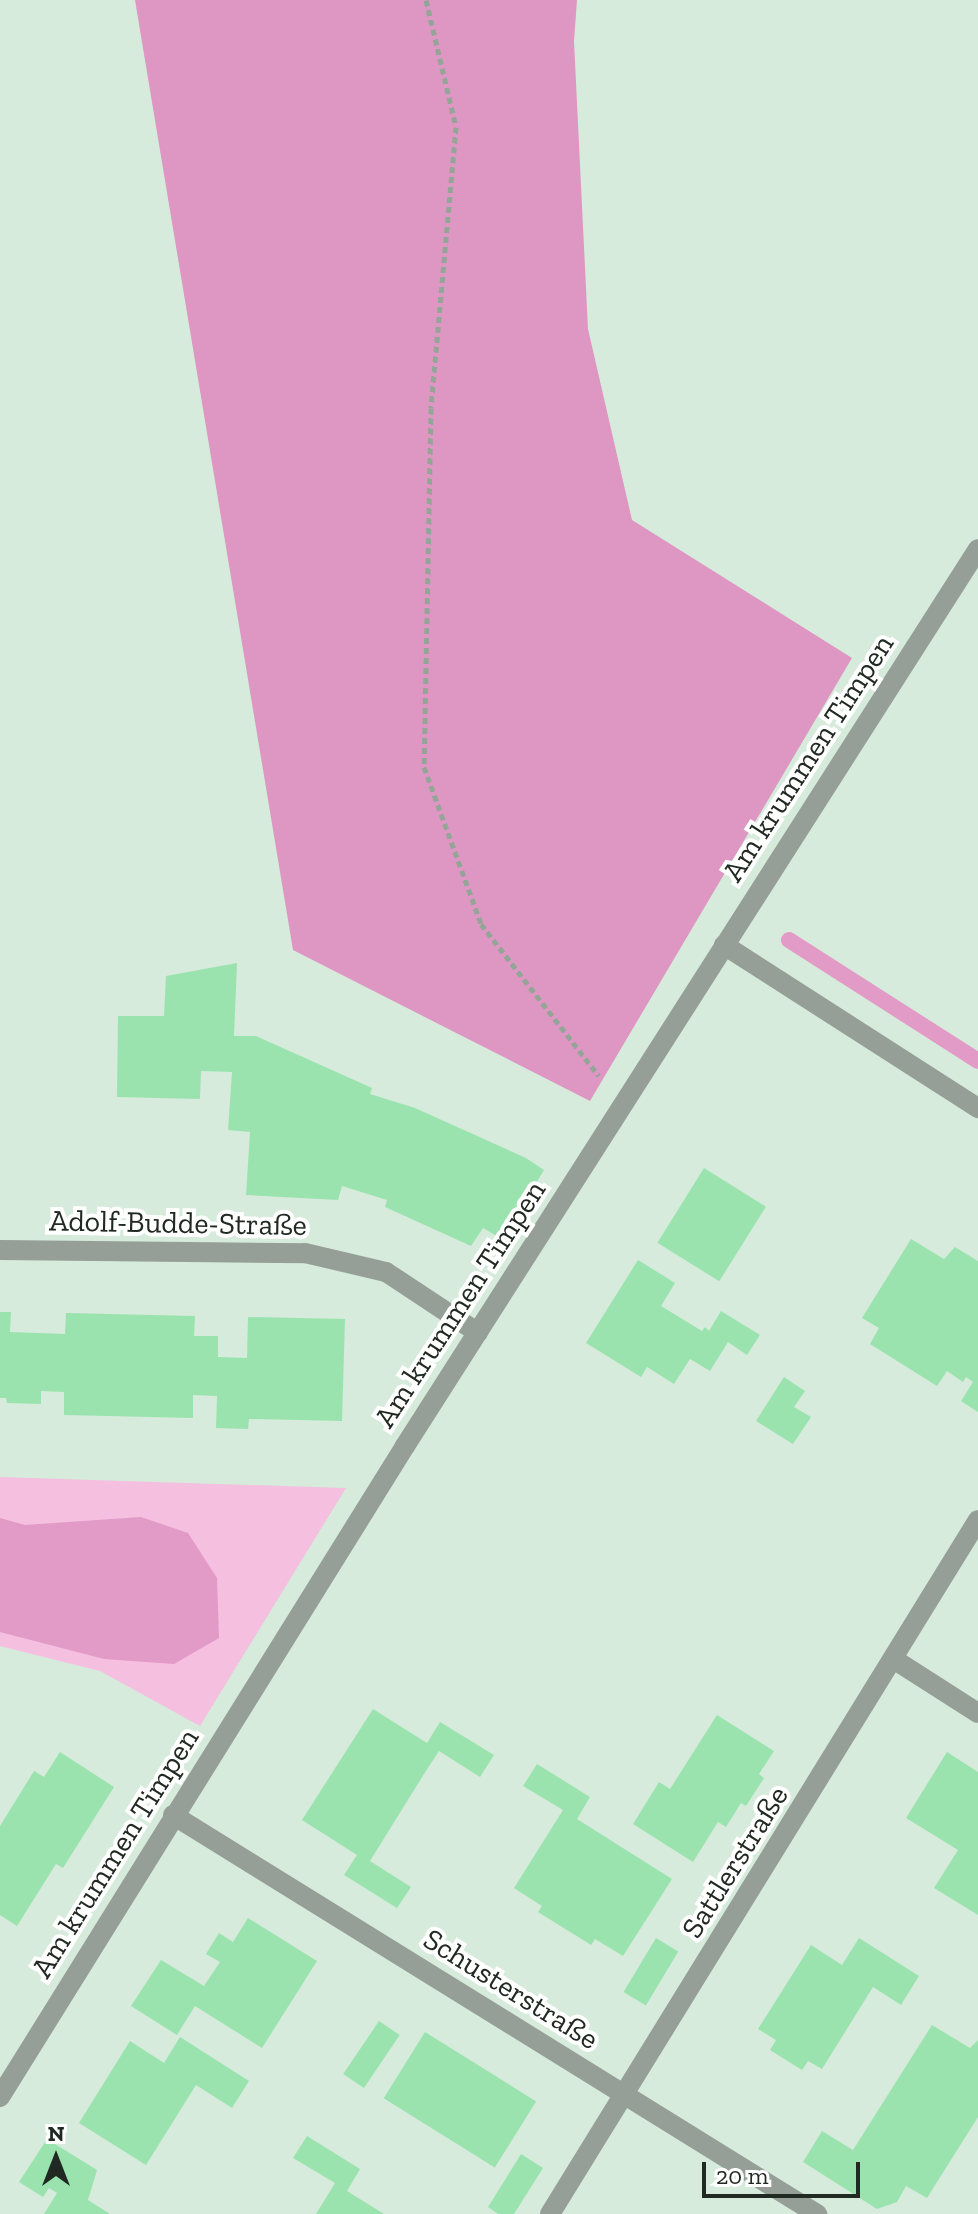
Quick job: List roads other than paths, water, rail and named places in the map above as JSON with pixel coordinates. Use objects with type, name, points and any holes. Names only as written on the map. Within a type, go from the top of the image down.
[{"type":"street","name":"Am krummen Timpen","points":[[0,2097],[173,1815],[978,549]]},
{"type":"street","points":[[724,945],[978,1108]]},
{"type":"street","name":"Adolf-Budde-Straße","points":[[0,1250],[305,1253],[386,1272],[478,1333]]},
{"type":"street","name":"Sattlerstraße","points":[[550,2214],[627,2095],[978,1520]]},
{"type":"street","points":[[895,1660],[978,1713]]},
{"type":"street","name":"Schusterstraße","points":[[173,1815],[817,2214]]},
{"type":"waterway","points":[[789,940],[978,1061]]}]
